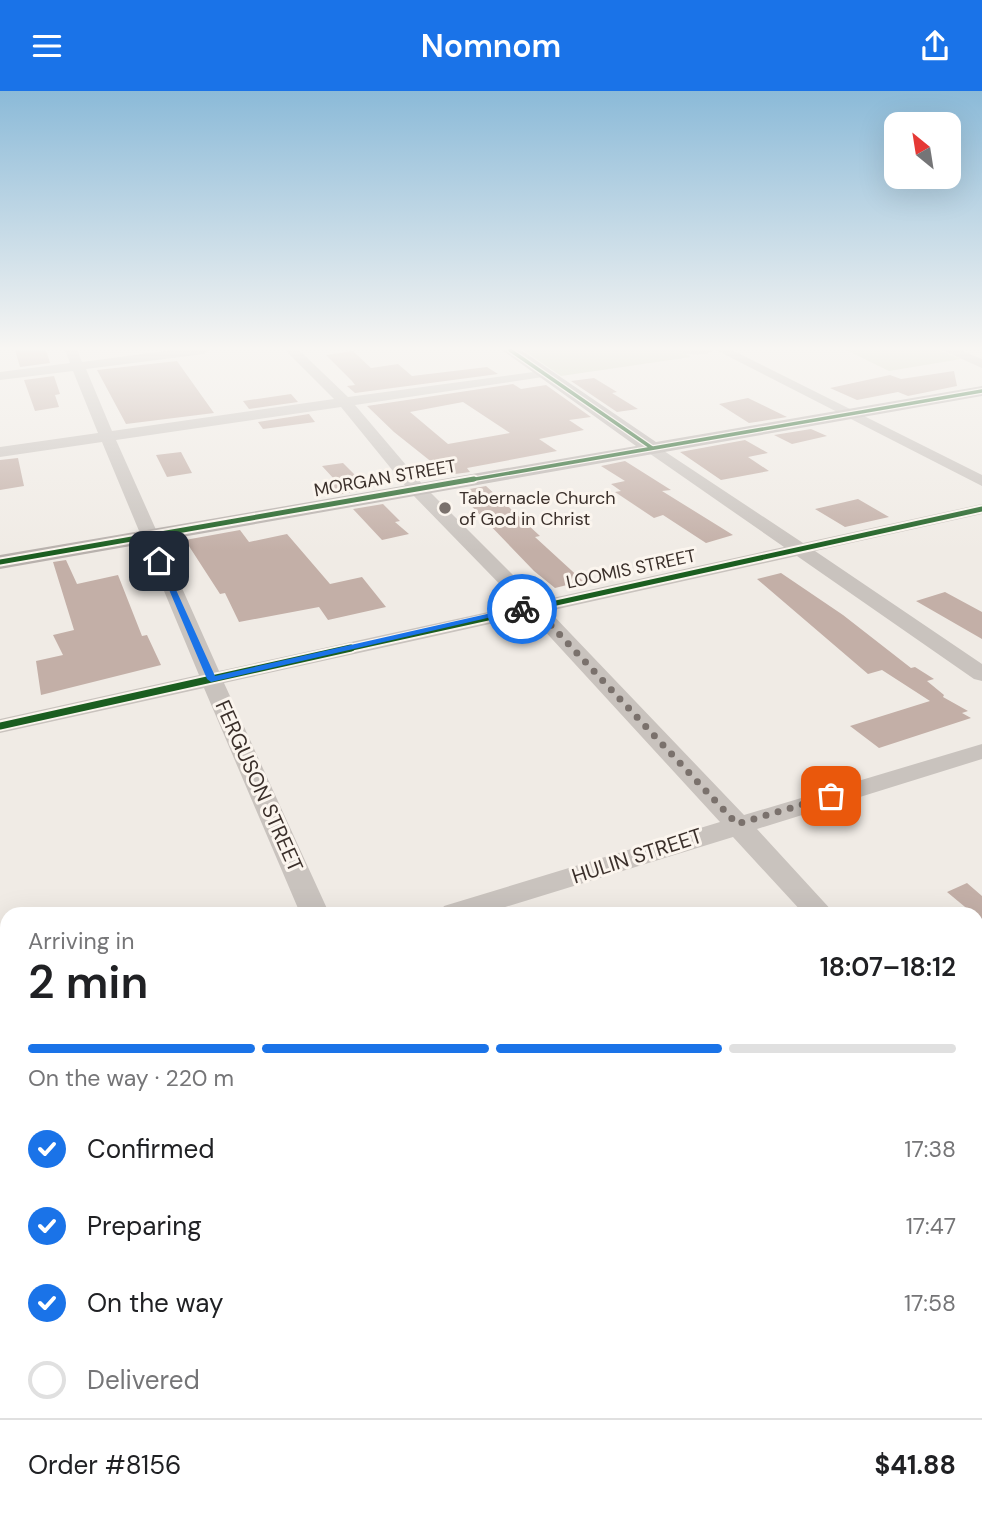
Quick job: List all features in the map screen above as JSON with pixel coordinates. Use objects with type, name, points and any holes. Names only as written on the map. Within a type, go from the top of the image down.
[{"type":"main road","points":[[606,417],[652,448]]},
{"type":"main road","name":"MORGAN STREET","points":[[0,562],[834,417]]},
{"type":"street","name":"FERGUSON STREET","points":[[101,417],[149,537],[311,907]]},
{"type":"street","points":[[0,452],[243,417]]},
{"type":"street","points":[[357,417],[417,488],[533,606],[814,907]]},
{"type":"street","points":[[856,417],[982,481]]},
{"type":"street","points":[[652,448],[982,674]]},
{"type":"street","name":"LOOMIS STREET","points":[[0,726],[533,606],[982,509]]},
{"type":"street","name":"HULIN STREET","points":[[473,907],[982,751]]},
{"type":"building","points":[[122,417],[183,417],[126,424]]},
{"type":"building","points":[[311,417],[315,422],[263,429],[258,422]]},
{"type":"building","points":[[378,417],[416,417],[448,444],[510,433],[485,417],[591,417],[569,420],[584,430],[539,439],[557,451],[467,468],[470,472],[448,475]]},
{"type":"building","points":[[739,417],[787,417],[749,423]]},
{"type":"building","points":[[811,429],[827,436],[792,444],[774,435]]},
{"type":"building","points":[[745,440],[768,453],[748,457],[769,471],[721,480],[680,452]]},
{"type":"building","points":[[181,452],[192,473],[167,477],[156,455]]},
{"type":"building","points":[[18,458],[24,486],[0,490],[0,460]]},
{"type":"building","points":[[625,461],[671,490],[662,491],[733,535],[706,543],[663,515],[654,518],[615,492],[621,491],[611,484],[625,481],[601,466]]},
{"type":"building","points":[[343,463],[367,489],[337,495],[322,481],[334,479],[322,466]]},
{"type":"building","points":[[486,486],[540,536],[535,537],[583,581],[555,588],[534,571],[461,495],[467,494],[464,490]]},
{"type":"building","points":[[858,499],[889,517],[845,527],[815,509]]},
{"type":"building","points":[[383,504],[400,521],[395,522],[409,534],[382,540],[353,509]]},
{"type":"building","points":[[240,530],[249,542],[287,534],[330,584],[362,577],[386,607],[328,620],[319,607],[239,622],[225,593],[220,594],[185,540]]},
{"type":"building","points":[[66,560],[77,584],[118,575],[142,636],[147,635],[161,665],[41,695],[36,661],[63,655],[53,635],[74,630],[53,562]]},
{"type":"building","points":[[781,573],[843,615],[911,668],[915,667],[934,679],[927,681],[944,695],[943,697],[968,711],[962,713],[971,718],[879,748],[850,726],[930,701],[882,670],[868,674],[757,579]]},
{"type":"building","points":[[945,592],[982,612],[982,639],[916,601]]},
{"type":"building","points":[[967,883],[982,896],[982,907],[965,907],[947,892]]},
{"type":"cycle path","points":[[607,417],[652,448]]},
{"type":"cycle path","points":[[0,562],[834,417]]},
{"type":"cycle path","points":[[0,726],[982,509]]},
{"type":"way so far","points":[[522,609],[533,606],[737,824],[831,796]]},
{"type":"place","name":"Tabernacle Church of God in Christ","points":[[445,508]]},
{"type":"route","points":[[159,561],[211,679],[522,609]]}]
